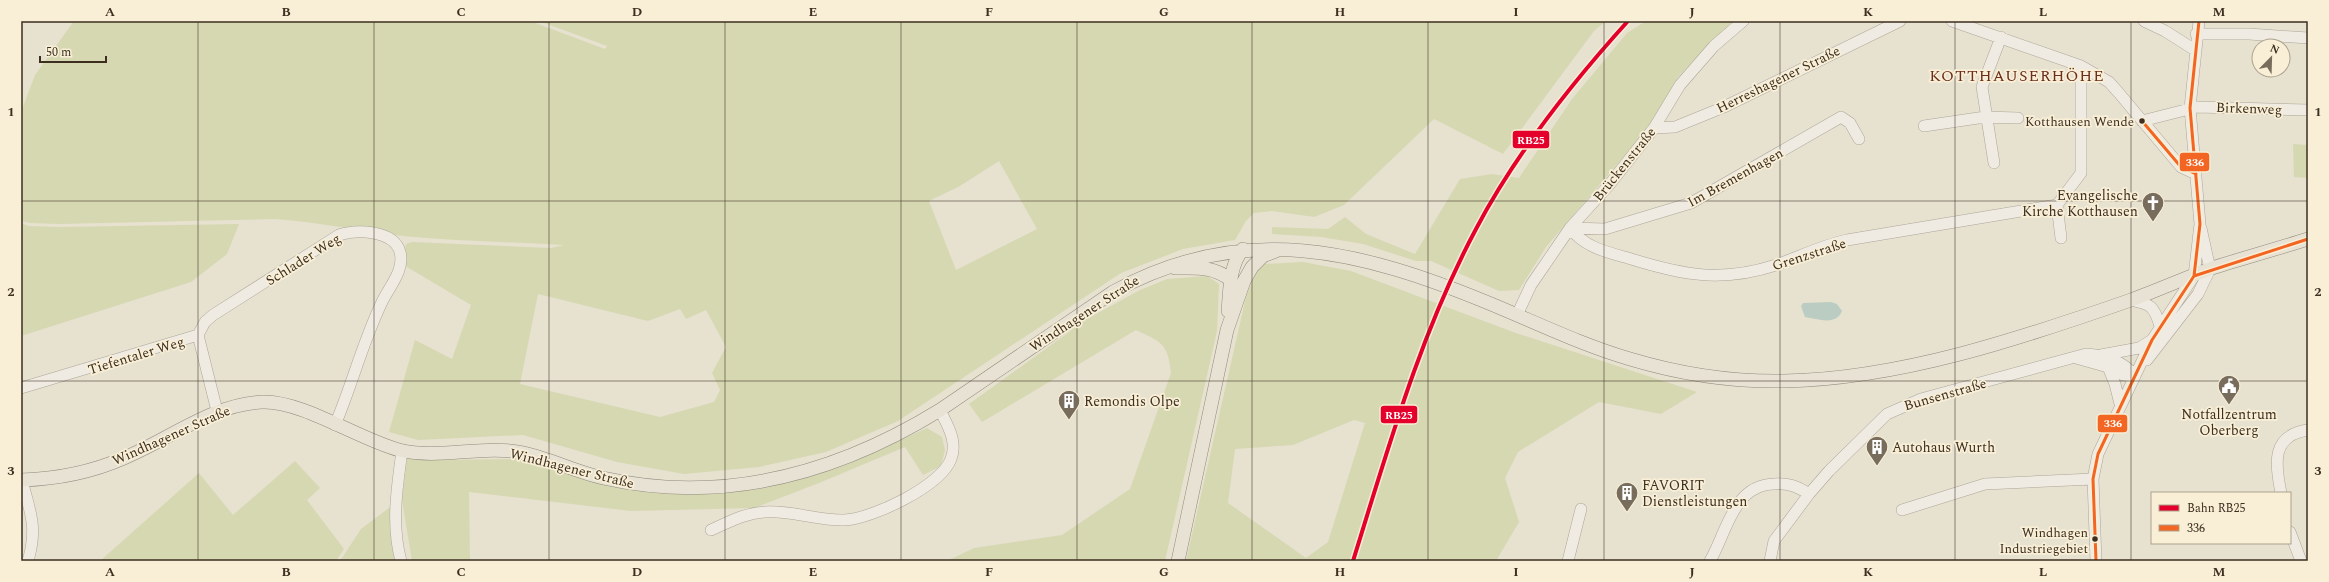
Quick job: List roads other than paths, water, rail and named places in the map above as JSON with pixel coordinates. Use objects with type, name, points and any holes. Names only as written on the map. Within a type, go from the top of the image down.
[{"type":"main road","points":[[1237,280],[1263,256],[1272,252],[1288,250],[1329,253],[1366,260],[1424,278],[1489,303],[1592,347],[1631,360],[1675,371],[1737,379],[1785,381],[1851,375],[1912,364],[1978,349],[2131,300],[2181,286],[2194,276],[2210,269],[2308,239]]},
{"type":"main road","points":[[1178,561],[1243,249]]},
{"type":"main road","name":"Windhagener Straße","points":[[22,480],[63,476],[102,466],[126,457],[217,412],[240,405],[264,402],[300,409],[335,425],[402,451],[436,454],[511,451],[524,453],[589,474],[621,482],[688,489],[725,487],[800,474],[834,463],[880,442],[940,410],[1113,292],[1142,276],[1194,258],[1243,249],[1288,250]]},
{"type":"main road","points":[[1163,268],[1207,268],[1237,280]]},
{"type":"street","name":"Brückenstraße","points":[[1517,315],[1535,280],[1570,228],[1609,185],[1654,128],[1680,85],[1714,46],[1742,21]]},
{"type":"street","name":"Herreshagener Straße","points":[[1654,128],[1675,127],[1724,107],[1900,21]]},
{"type":"street","points":[[1952,21],[2080,66],[2108,82],[2181,168],[2196,174]]},
{"type":"street","points":[[2144,21],[2166,31],[2195,50]]},
{"type":"street","points":[[2135,376],[2198,294],[2210,269],[2200,224],[2190,108],[2196,34],[2199,21]]},
{"type":"street","points":[[2196,34],[2249,34],[2308,38]]},
{"type":"street","points":[[1994,163],[1982,87],[2001,37]]},
{"type":"street","points":[[2060,238],[2057,205],[2081,173],[2080,66]]},
{"type":"street","points":[[2142,121],[2190,108]]},
{"type":"street","name":"Birkenweg","points":[[2190,108],[2308,110]]},
{"type":"street","name":"Im Bremenhagen","points":[[1570,228],[1605,229],[1691,203],[1841,117],[1850,123],[1859,139]]},
{"type":"street","points":[[1924,126],[1986,117],[2018,118]]},
{"type":"street","name":"Grenzstraße","points":[[1570,228],[1577,237],[1588,244],[1649,265],[1696,275],[1734,276],[1775,265],[1846,240],[2057,205]]},
{"type":"street","points":[[2194,276],[2200,224]]},
{"type":"street","name":"Schlader Weg","points":[[198,336],[205,322],[213,315],[339,235],[352,231],[388,236],[395,242],[400,252],[398,272],[381,302],[335,425]]},
{"type":"street","points":[[2181,286],[2190,304]]},
{"type":"street","points":[[2096,561],[2093,479],[2098,454],[2120,404],[2181,286]]},
{"type":"street","points":[[2131,300],[2148,303],[2156,311],[2160,326]]},
{"type":"street","name":"Tiefentaler Weg","points":[[21,388],[198,336],[217,412]]},
{"type":"street","name":"Bunsenstraße","points":[[1770,561],[1774,541],[1809,494],[1869,430],[1887,414],[1921,399],[2072,357],[2086,354],[2101,355],[2139,348],[2152,340]]},
{"type":"street","name":"Bunsenstraße","points":[[2101,355],[2128,368],[2135,376]]},
{"type":"street","points":[[2072,357],[2108,367],[2123,375],[2135,376]]},
{"type":"street","points":[[2108,367],[2115,384],[2120,404]]},
{"type":"street","points":[[711,530],[738,517],[766,512],[844,520],[871,515],[904,499],[940,476],[952,458],[952,435],[940,410]]},
{"type":"street","points":[[2281,492],[2277,465],[2280,448],[2290,435],[2308,430]]},
{"type":"street","points":[[401,561],[396,541],[395,499],[402,451]]},
{"type":"street","points":[[1902,510],[1985,484],[2093,479]]},
{"type":"street","points":[[22,480],[33,521],[33,537],[28,561]]},
{"type":"street","points":[[1710,561],[1738,503],[1747,493],[1761,485],[1787,484],[1809,494]]},
{"type":"street","points":[[1568,561],[1581,509]]},
{"type":"street","points":[[2291,535],[2301,561]]},
{"type":"rail line","name":"RB25","points":[[1353,561],[1393,434],[1422,351],[1438,309],[1476,229],[1508,173],[1545,120],[1585,70],[1628,21]]},
{"type":"place","name":"Kotthausen Wende","points":[[2142,121]]},
{"type":"place","name":"Evangelische Kirche Kotthausen","points":[[2153,222]]},
{"type":"place","name":"Notfallzentrum Oberberg","points":[[2229,406]]},
{"type":"place","name":"Remondis Olpe","points":[[1069,420]]},
{"type":"place","name":"Autohaus Wurth","points":[[1877,466]]},
{"type":"place","name":"FAVORIT Dienstleistungen","points":[[1627,512]]},
{"type":"place","name":"Windhagen Industriegebiet","points":[[2095,539]]},
{"type":"district","name":"KOTTHAUSERHÖHE","points":[[2017,75]]}]
